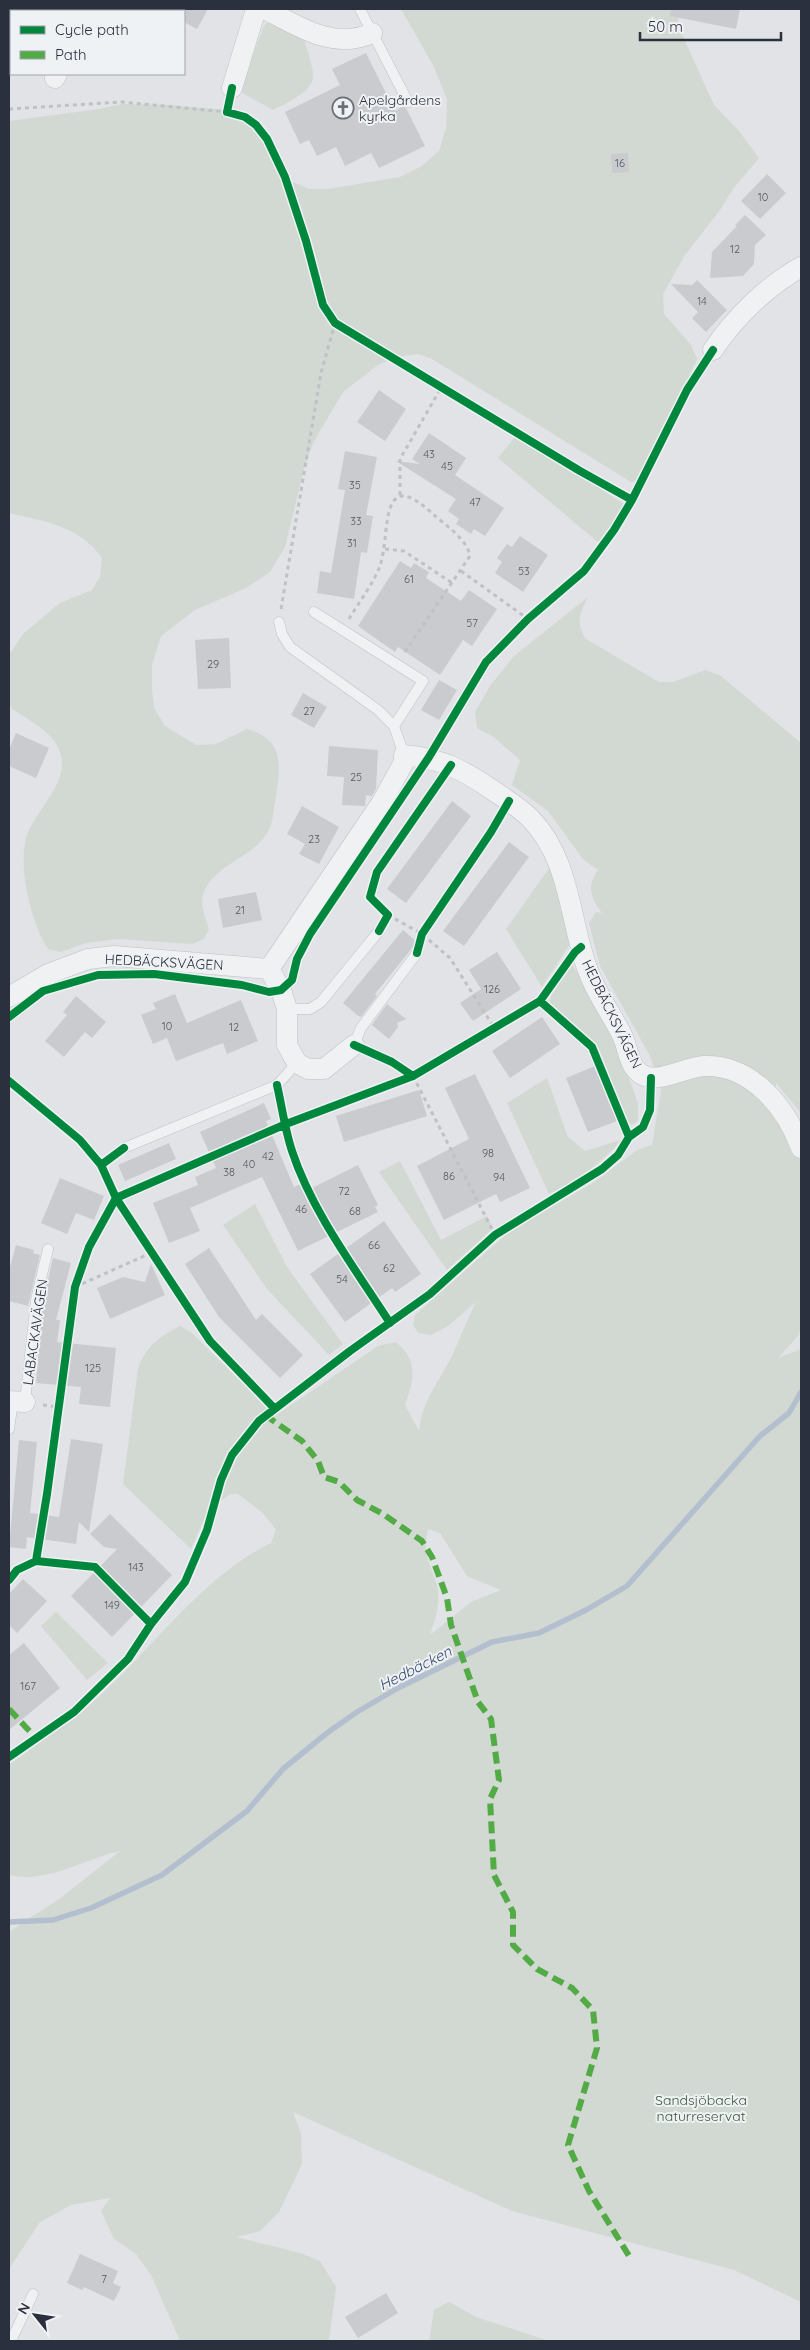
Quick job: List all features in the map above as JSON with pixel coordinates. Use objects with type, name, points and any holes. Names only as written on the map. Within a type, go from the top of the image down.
[{"type":"street","points":[[232,88],[256,9]]},
{"type":"street","points":[[265,9],[312,33],[329,38],[340,40],[359,39],[372,32]]},
{"type":"street","points":[[712,350],[726,332],[756,302],[801,267]]},
{"type":"street","points":[[354,1045],[324,1069],[308,1069],[297,1062],[287,1045],[287,1009],[278,982],[269,969],[382,802],[404,762],[404,754]]},
{"type":"street","name":"HEDBÄCKSVÄGEN","points":[[404,754],[441,761],[480,782],[530,817],[547,838],[559,862],[574,910],[588,970],[623,1036],[634,1066],[641,1074],[646,1077],[662,1077],[703,1066],[726,1067],[746,1076],[768,1094],[793,1127],[801,1148]]},
{"type":"street","name":"HEDBÄCKSVÄGEN","points":[[9,997],[48,974],[88,959],[114,956],[269,969]]},
{"type":"lane","points":[[360,9],[408,102]]},
{"type":"lane","points":[[314,612],[423,681],[394,726]]},
{"type":"lane","points":[[279,622],[282,634],[290,647],[378,710],[394,726],[404,754]]},
{"type":"lane","points":[[287,1009],[310,1009],[321,1002],[379,931]]},
{"type":"lane","points":[[354,1045],[361,1028],[417,953]]},
{"type":"lane","points":[[124,1148],[277,1085],[297,1062]]},
{"type":"lane","name":"LABACKAVÄGEN","points":[[9,1430],[48,1249]]},
{"type":"lane","points":[[12,2341],[32,2294]]},
{"type":"path","points":[[9,109],[122,102],[227,112]]},
{"type":"path","points":[[279,622],[321,374],[335,323]]},
{"type":"path","points":[[400,495],[400,459],[441,388]]},
{"type":"path","points":[[342,629],[379,569],[385,549],[388,512],[392,502],[400,495],[408,495],[418,500],[461,540],[469,550],[470,556],[397,664]]},
{"type":"path","points":[[385,549],[404,551],[452,584]]},
{"type":"path","points":[[461,571],[528,619]]},
{"type":"path","points":[[388,915],[422,934],[450,958],[495,1029]]},
{"type":"path","points":[[413,1076],[495,1235]]},
{"type":"path","points":[[75,1287],[152,1252]]},
{"type":"green space","points":[[401,9],[677,9],[680,30],[714,105],[739,131],[759,158],[733,189],[720,210],[685,255],[663,294],[664,314],[691,345],[697,359],[648,469],[641,480],[631,482],[432,359],[418,354],[397,357],[378,365],[343,392],[313,443],[304,469],[285,547],[270,572],[246,588],[195,610],[161,636],[152,665],[154,708],[165,726],[196,745],[216,744],[247,729],[269,740],[275,748],[279,768],[272,819],[268,832],[254,848],[220,871],[207,886],[202,904],[209,929],[204,939],[192,944],[117,939],[86,943],[61,952],[48,949],[36,924],[27,891],[24,874],[25,843],[29,830],[57,784],[62,758],[58,748],[44,730],[12,709],[9,703],[9,655],[23,634],[60,603],[92,590],[100,577],[102,558],[83,539],[60,526],[9,513],[9,121],[99,109],[122,104],[167,105],[226,110],[251,120],[263,128],[286,176],[293,182],[309,189],[328,189],[400,177],[422,166],[439,151],[446,128],[447,99],[433,65]]},
{"type":"green space","points":[[271,19],[301,29],[313,71],[313,79],[302,93],[273,110],[239,91],[264,26]]},
{"type":"green space","points":[[518,433],[628,507],[600,544],[498,458]]},
{"type":"green space","name":"Sandsjöbacka naturreservat","points":[[588,597],[580,618],[581,628],[586,639],[659,682],[673,682],[705,670],[721,676],[801,743],[801,1113],[776,1083],[773,1105],[801,1155],[801,1328],[798,1336],[778,1358],[801,1349],[801,2302],[734,2270],[512,2211],[293,2112],[301,2133],[302,2164],[279,2212],[260,2231],[236,2237],[300,2253],[320,2261],[336,2287],[329,2341],[180,2341],[151,2275],[136,2254],[114,2239],[101,2211],[110,2198],[71,2205],[40,2222],[9,2269],[9,1932],[62,1897],[120,1851],[52,1873],[23,1877],[9,1875],[9,1765],[94,1701],[116,1681],[199,1595],[245,1558],[271,1543],[276,1530],[263,1513],[238,1494],[230,1494],[208,1510],[191,1549],[123,1484],[138,1369],[145,1354],[154,1343],[180,1326],[192,1333],[275,1416],[378,1346],[396,1342],[408,1356],[411,1364],[411,1387],[405,1405],[419,1431],[427,1401],[452,1356],[476,1302],[448,1326],[431,1335],[418,1333],[413,1325],[415,1315],[511,1230],[593,1183],[637,1150],[652,1145],[661,1090],[650,1056],[600,966],[589,923],[596,912],[602,913],[591,892],[592,882],[598,870],[583,859],[548,811],[512,785],[520,760],[494,737],[477,728],[475,712],[490,686],[514,656]],"holes":[[[428,1529],[440,1533],[467,1576],[501,1590],[471,1602],[430,1635],[437,1611],[438,1593],[426,1552],[426,1538]]]},
{"type":"green space","points":[[552,864],[572,941],[542,987],[506,929]]},
{"type":"green space","points":[[571,964],[582,978],[617,1045],[638,1103],[638,1121],[632,1125],[626,1120],[598,1047],[549,1003],[552,993]]},
{"type":"green space","points":[[547,1078],[568,1137],[585,1151],[621,1140],[588,1171],[549,1194],[507,1103]]},
{"type":"green space","points":[[400,1161],[441,1240],[487,1216],[493,1228],[447,1270],[379,1172]]},
{"type":"green space","points":[[255,1204],[287,1267],[343,1344],[329,1355],[267,1289],[223,1225]]},
{"type":"green space","points":[[56,1612],[108,1663],[87,1680],[41,1626]]},
{"type":"green space","points":[[449,2302],[476,2317],[549,2341],[429,2341],[434,2310]]},
{"type":"building","points":[[208,9],[197,29],[185,23],[184,10]]},
{"type":"building","points":[[671,9],[740,9],[736,29],[670,16]]},
{"type":"building","name":"Apelgårdens kyrka","points":[[366,53],[395,111],[403,106],[406,108],[425,146],[379,168],[371,153],[345,166],[336,147],[317,156],[309,140],[300,144],[285,112],[340,85],[332,69]]},
{"type":"building","points":[[628,153],[629,172],[612,173],[611,154]]},
{"type":"building","points":[[767,174],[786,193],[760,219],[741,201]]},
{"type":"building","points":[[745,215],[766,235],[755,245],[754,264],[743,276],[710,278],[712,252]]},
{"type":"building","points":[[697,280],[727,310],[706,332],[692,318],[698,312],[671,284],[692,285]]},
{"type":"building","points":[[379,390],[406,409],[385,441],[357,422]]},
{"type":"building","points":[[429,433],[466,458],[455,475],[504,508],[485,536],[474,529],[471,534],[456,524],[459,519],[448,511],[456,499],[396,461],[420,464],[412,459]]},
{"type":"building","points":[[345,451],[377,457],[366,515],[373,516],[367,553],[361,552],[354,599],[317,593],[320,571],[331,573],[345,490],[338,489]]},
{"type":"building","points":[[520,536],[548,555],[523,592],[495,573],[502,562],[497,558],[507,544],[512,547]]},
{"type":"building","points":[[400,561],[411,568],[414,563],[429,572],[426,578],[461,601],[469,590],[497,609],[472,646],[463,640],[440,675],[398,647],[395,652],[358,626]]},
{"type":"building","points":[[229,638],[231,688],[198,689],[195,640]]},
{"type":"building","points":[[439,680],[457,690],[439,720],[421,710]]},
{"type":"building","points":[[303,693],[327,707],[314,728],[291,715]]},
{"type":"building","points":[[16,733],[49,748],[36,778],[9,766],[9,750]]},
{"type":"building","points":[[329,746],[378,750],[376,789],[372,796],[366,795],[365,806],[342,805],[344,777],[327,776]]},
{"type":"building","points":[[452,801],[471,816],[406,903],[387,889]]},
{"type":"building","points":[[302,806],[339,827],[319,864],[299,854],[305,844],[287,834]]},
{"type":"building","points":[[509,842],[529,857],[464,946],[443,931]]},
{"type":"building","points":[[256,892],[262,920],[223,928],[218,899]]},
{"type":"building","points":[[403,930],[417,942],[375,994],[377,996],[361,1017],[357,1015],[343,1003]]},
{"type":"building","points":[[497,952],[521,989],[473,1021],[460,1003],[481,989],[469,970]]},
{"type":"building","points":[[175,994],[187,1023],[241,1000],[258,1041],[227,1054],[223,1043],[176,1061],[167,1038],[153,1044],[141,1015],[156,1009],[153,1003]]},
{"type":"building","points":[[76,996],[106,1022],[92,1038],[85,1032],[64,1057],[45,1041],[67,1015],[63,1012]]},
{"type":"building","points":[[387,1004],[406,1019],[397,1023],[398,1027],[389,1039],[372,1025]]},
{"type":"building","points":[[542,1017],[560,1044],[510,1078],[492,1051]]},
{"type":"building","points":[[595,1066],[617,1121],[588,1132],[566,1078]]},
{"type":"building","points":[[475,1074],[530,1188],[500,1202],[496,1194],[444,1220],[417,1166],[469,1139],[445,1088]]},
{"type":"building","points":[[419,1090],[427,1116],[344,1142],[336,1116]]},
{"type":"building","points":[[264,1103],[271,1119],[266,1121],[294,1187],[301,1184],[304,1192],[358,1165],[378,1205],[375,1207],[378,1212],[298,1251],[262,1177],[190,1208],[200,1231],[169,1243],[153,1203],[198,1185],[195,1177],[216,1168],[200,1132]]},
{"type":"building","points":[[169,1143],[176,1159],[125,1181],[118,1165]]},
{"type":"building","points":[[60,1178],[104,1196],[94,1220],[76,1213],[67,1234],[41,1223]]},
{"type":"building","points":[[384,1221],[421,1274],[395,1292],[392,1288],[345,1322],[310,1274]]},
{"type":"building","points":[[16,1245],[34,1250],[33,1253],[40,1255],[28,1306],[9,1301],[9,1271]]},
{"type":"building","points":[[209,1248],[256,1320],[262,1314],[303,1355],[280,1378],[219,1317],[185,1264]]},
{"type":"building","points":[[53,1258],[71,1263],[56,1320],[60,1320],[57,1342],[116,1348],[110,1407],[79,1404],[81,1387],[36,1383],[43,1301]]},
{"type":"building","points":[[151,1264],[165,1295],[110,1319],[97,1288],[123,1277],[145,1282]]},
{"type":"building","points":[[71,1439],[103,1444],[89,1532],[79,1522],[76,1544],[27,1537],[26,1549],[9,1547],[19,1440],[37,1442],[30,1513],[59,1517]]},
{"type":"building","points":[[110,1514],[172,1575],[112,1637],[71,1596],[117,1549],[104,1547],[90,1534]]},
{"type":"building","points":[[23,1579],[47,1601],[17,1633],[9,1625],[9,1594]]},
{"type":"building","points":[[24,1643],[60,1688],[9,1730],[9,1655]]},
{"type":"building","points":[[80,2254],[118,2271],[113,2283],[121,2287],[114,2301],[84,2287],[82,2290],[67,2283]]},
{"type":"building","points":[[386,2293],[398,2313],[358,2338],[345,2317]]},
{"type":"waterway","name":"Hedbäcken","points":[[9,1922],[53,1920],[91,1908],[162,1875],[247,1811],[283,1769],[327,1733],[357,1712],[398,1688],[492,1642],[539,1633],[586,1610],[627,1586],[760,1436],[789,1413],[801,1392]]},
{"type":"marked path","points":[[265,1415],[302,1441],[318,1461],[324,1477],[339,1482],[357,1500],[383,1514],[422,1541],[432,1557],[447,1598],[451,1625],[478,1702],[491,1719],[499,1780],[490,1799],[494,1875],[513,1912],[513,1945],[537,1969],[572,1988],[593,2010],[597,2048],[568,2145],[589,2191],[631,2259]]},
{"type":"marked path","points":[[9,1709],[35,1737]]},
{"type":"cycle path","points":[[232,88],[227,112],[245,117],[256,125],[267,139],[285,177],[306,241],[323,305],[335,323],[580,471],[632,500]]},
{"type":"cycle path","points":[[9,1017],[43,991],[98,975],[154,974],[242,985],[269,992],[281,990],[292,980],[297,959],[310,934],[429,757],[486,662],[528,619],[584,571],[614,530],[632,500],[687,390],[713,350]]},
{"type":"cycle path","points":[[379,931],[388,915],[370,897],[377,872],[451,765]]},
{"type":"cycle path","points":[[417,953],[422,934],[491,832],[509,801]]},
{"type":"cycle path","points":[[36,1561],[75,1287],[89,1247],[116,1198],[286,1124],[413,1076],[540,1001],[575,952],[581,947]]},
{"type":"cycle path","points":[[540,1001],[592,1047],[629,1137]]},
{"type":"cycle path","points":[[354,1045],[392,1062],[413,1076]]},
{"type":"cycle path","points":[[9,1757],[74,1712],[128,1659],[151,1624],[185,1582],[207,1530],[221,1480],[232,1455],[259,1421],[350,1351],[430,1294],[495,1235],[602,1169],[618,1155],[629,1137],[643,1127],[650,1110],[651,1078]]},
{"type":"cycle path","points":[[9,1081],[80,1140],[101,1165]]},
{"type":"cycle path","points":[[277,1085],[285,1127],[292,1151],[311,1196],[336,1240],[390,1323]]},
{"type":"cycle path","points":[[124,1148],[101,1165],[116,1198],[210,1341],[274,1408]]},
{"type":"cycle path","points":[[9,1580],[17,1570],[36,1561],[95,1567],[151,1624]]},
{"type":"place","name":"Apelgårdens kyrka","points":[[343,108]]}]
